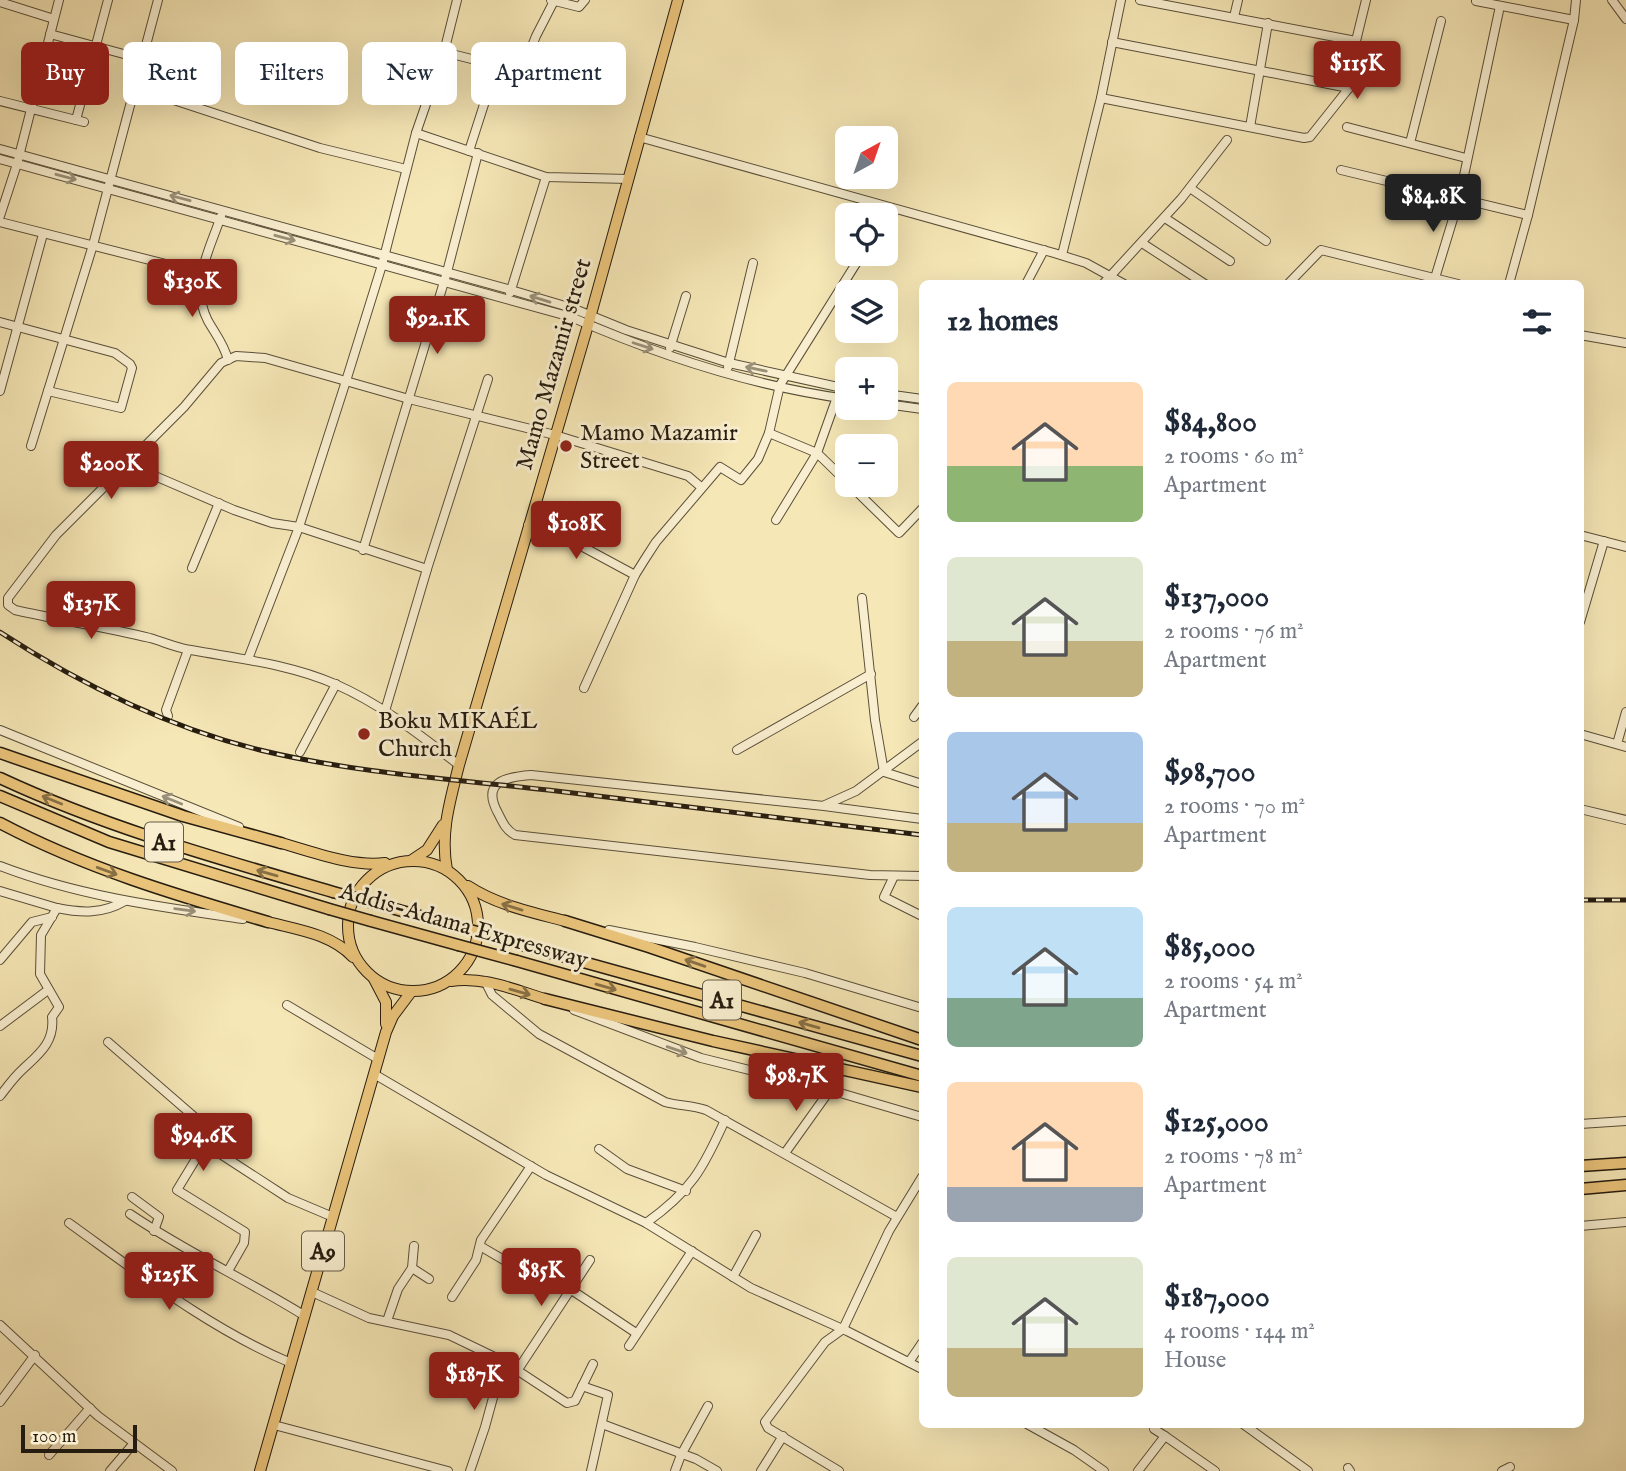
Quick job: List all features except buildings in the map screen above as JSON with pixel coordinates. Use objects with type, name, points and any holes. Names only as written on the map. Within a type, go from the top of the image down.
[{"type":"highway","points":[[0,753],[183,816],[281,843]]},
{"type":"highway","name":"Addis-Adama Expressway","points":[[0,778],[110,824],[177,847],[919,1055]]},
{"type":"highway","name":"Addis-Adama Expressway","points":[[0,796],[122,846],[329,909],[919,1075]]},
{"type":"highway","points":[[0,823],[42,845],[95,867],[167,893],[268,922]]},
{"type":"highway","points":[[565,921],[919,1039]]},
{"type":"highway","points":[[545,999],[713,1041],[919,1086]]},
{"type":"highway","points":[[1584,1166],[1626,1163]]},
{"type":"highway","points":[[1584,1189],[1626,1185]]},
{"type":"main road","name":"Mamo Mazamir street","points":[[445,821],[678,0]]},
{"type":"main road","points":[[412,860],[426,850],[445,821]]},
{"type":"main road","points":[[445,821],[447,870]]},
{"type":"main road","points":[[281,843],[345,860],[372,864],[412,860],[430,862],[447,870],[484,897],[565,921]]},
{"type":"main road","points":[[356,960],[348,940],[347,919],[353,898],[364,881],[381,868],[396,862]]},
{"type":"main road","points":[[268,922],[323,936],[342,945],[373,978],[391,988],[411,992],[437,987],[455,976],[469,961],[477,941],[478,920],[473,900],[463,883]]},
{"type":"main road","name":"A9","points":[[373,978],[386,1002],[386,1032]]},
{"type":"main road","points":[[447,981],[485,981],[545,999]]},
{"type":"main road","name":"A9","points":[[260,1471],[386,1032],[393,1016],[411,992]]},
{"type":"street","points":[[0,216],[17,164],[59,0]]},
{"type":"street","points":[[96,42],[108,0]]},
{"type":"street","points":[[147,42],[158,0]]},
{"type":"street","points":[[446,42],[457,0]]},
{"type":"street","points":[[534,42],[552,0],[579,7],[585,0]]},
{"type":"street","points":[[1062,256],[1101,98],[1121,0]]},
{"type":"street","points":[[1140,0],[1189,4],[1234,17],[1356,41]]},
{"type":"street","points":[[1234,17],[1238,0]]},
{"type":"street","points":[[1101,98],[1310,137],[1349,88],[1366,0]]},
{"type":"street","points":[[1510,280],[1574,20],[1576,0]]},
{"type":"street","points":[[1612,0],[1626,19]]},
{"type":"street","points":[[1476,1],[1574,20]]},
{"type":"street","points":[[0,2],[54,19]]},
{"type":"street","points":[[1435,278],[1459,199],[1500,6]]},
{"type":"street","points":[[1410,143],[1440,21]]},
{"type":"street","points":[[1250,127],[1268,23]]},
{"type":"street","points":[[50,34],[80,42]]},
{"type":"street","points":[[1112,42],[1349,88]]},
{"type":"street","points":[[0,101],[80,121],[83,105]]},
{"type":"street","points":[[31,446],[93,245],[129,105]]},
{"type":"street","points":[[187,105],[320,148],[406,169]]},
{"type":"street","points":[[248,659],[299,527],[383,260],[426,105]]},
{"type":"street","points":[[363,550],[447,272],[486,105]]},
{"type":"street","points":[[1347,127],[1466,158]]},
{"type":"street","points":[[416,133],[545,177],[628,179]]},
{"type":"street","points":[[639,137],[875,203]]},
{"type":"street","points":[[1107,280],[1165,218],[1227,140]]},
{"type":"street","points":[[0,149],[223,210],[444,282],[589,320]]},
{"type":"street","points":[[0,159],[220,220],[383,260],[447,272],[511,290],[726,373],[835,397]]},
{"type":"street","points":[[1341,170],[1528,215]]},
{"type":"street","points":[[508,299],[545,177]]},
{"type":"street","points":[[1190,188],[1266,241]]},
{"type":"street","points":[[898,209],[1086,263],[1118,280]]},
{"type":"street","points":[[223,210],[201,272],[199,297],[208,321],[225,347],[228,360]]},
{"type":"street","points":[[1165,218],[1230,261]]},
{"type":"street","points":[[0,222],[201,272]]},
{"type":"street","points":[[0,391],[43,234]]},
{"type":"street","points":[[1142,243],[1199,280]]},
{"type":"street","points":[[1028,280],[1044,250]]},
{"type":"street","points":[[1292,280],[1321,250],[1443,280]]},
{"type":"street","points":[[726,373],[753,263]]},
{"type":"street","points":[[584,688],[635,575],[656,542],[720,467],[741,480],[758,459],[769,433],[780,385],[854,266]]},
{"type":"street","points":[[669,349],[686,296]]},
{"type":"street","points":[[0,322],[115,353],[132,368],[122,405],[118,408],[48,391]]},
{"type":"street","points":[[1584,336],[1626,344]]},
{"type":"street","points":[[669,349],[835,386]]},
{"type":"street","points":[[459,765],[400,719],[336,684],[305,673],[248,659],[188,650],[151,639],[15,610],[8,605],[9,598],[56,535],[184,407],[222,363],[236,356],[265,358],[410,399],[555,435],[688,475],[701,487]]},
{"type":"street","points":[[385,711],[488,379]]},
{"type":"street","points":[[898,396],[919,399]]},
{"type":"street","points":[[776,520],[817,453],[835,403]]},
{"type":"street","points":[[898,406],[919,409]]},
{"type":"street","points":[[769,433],[817,453],[835,470]]},
{"type":"street","points":[[127,464],[272,523],[299,527],[427,569]]},
{"type":"street","points":[[862,497],[899,533],[919,512]]},
{"type":"street","points":[[192,569],[219,503]]},
{"type":"street","points":[[528,526],[583,547],[635,575]]},
{"type":"street","points":[[1584,536],[1626,547]]},
{"type":"street","points":[[1584,608],[1604,541]]},
{"type":"street","points":[[862,598],[875,720],[884,772]]},
{"type":"street","points":[[168,716],[166,710],[188,650]]},
{"type":"street","points":[[737,750],[872,674]]},
{"type":"street","points":[[300,752],[336,684]]},
{"type":"street","points":[[914,717],[919,710]]},
{"type":"street","points":[[1584,735],[1621,745],[1626,712]]},
{"type":"street","points":[[0,730],[281,843]]},
{"type":"street","points":[[824,806],[884,772],[919,744]]},
{"type":"street","points":[[884,772],[919,783]]},
{"type":"street","points":[[919,819],[531,775],[508,777],[496,784],[492,792],[492,803],[507,830],[515,835],[870,875],[919,876]]},
{"type":"street","points":[[1584,810],[1626,820]]},
{"type":"street","points":[[0,866],[30,878],[125,901],[268,922]]},
{"type":"street","points":[[894,876],[884,897],[919,914]]},
{"type":"street","points":[[0,891],[81,913],[113,908],[125,901]]},
{"type":"street","points":[[0,1096],[20,1071],[46,1047],[53,1028],[52,1017],[59,1007],[40,974],[41,935],[57,908]]},
{"type":"street","points":[[0,960],[32,922],[52,917]]},
{"type":"street","points":[[565,921],[695,947],[805,973],[919,1007]]},
{"type":"street","points":[[485,981],[492,995],[539,1034],[665,1102],[680,1106],[691,1105],[725,1120],[897,1217]]},
{"type":"street","points":[[0,1026],[48,990]]},
{"type":"street","points":[[545,999],[702,1058],[830,1090],[919,1116]]},
{"type":"street","points":[[287,1005],[378,1059]]},
{"type":"street","points":[[108,1042],[205,1127],[205,1144],[177,1191],[245,1232],[244,1243],[228,1271]]},
{"type":"street","points":[[374,1074],[531,1166],[646,1223],[751,1288],[919,1367]]},
{"type":"street","points":[[785,1153],[830,1090]]},
{"type":"street","points":[[646,1223],[686,1191],[706,1161],[725,1120]]},
{"type":"street","points":[[1584,1124],[1626,1121]]},
{"type":"street","points":[[205,1144],[288,1198],[333,1217]]},
{"type":"street","points":[[598,1149],[627,1169],[686,1191]]},
{"type":"street","points":[[452,1297],[476,1259],[481,1240],[531,1166]]},
{"type":"street","points":[[839,1471],[768,1428],[765,1422],[825,1342],[843,1329],[897,1217],[919,1182]]},
{"type":"street","points":[[132,1197],[159,1217],[154,1231]]},
{"type":"street","points":[[130,1214],[183,1248],[305,1316]]},
{"type":"street","points":[[1584,1226],[1626,1222]]},
{"type":"street","points":[[69,1223],[162,1290],[265,1352],[291,1363]]},
{"type":"street","points":[[733,1278],[756,1235]]},
{"type":"street","points":[[387,1321],[398,1289],[412,1268],[414,1246]]},
{"type":"street","points":[[480,1246],[514,1266],[533,1271],[570,1289],[636,1333]]},
{"type":"street","points":[[629,1346],[692,1251]]},
{"type":"street","points":[[517,1371],[590,1260]]},
{"type":"street","points":[[412,1268],[429,1279]]},
{"type":"street","points":[[312,1292],[369,1318],[449,1335],[503,1361],[567,1403],[575,1401],[593,1364]]},
{"type":"street","points":[[0,1325],[89,1408],[172,1471]]},
{"type":"street","points":[[909,1362],[919,1347]]},
{"type":"street","points":[[0,1402],[35,1355]]},
{"type":"street","points":[[470,1471],[503,1361]]},
{"type":"street","points":[[582,1386],[608,1395],[591,1471]]},
{"type":"street","points":[[675,1471],[708,1406]]},
{"type":"street","points":[[49,1455],[89,1408]]},
{"type":"street","points":[[274,1424],[448,1471]]},
{"type":"street","points":[[602,1424],[696,1459],[717,1471]]},
{"type":"street","points":[[1034,1428],[1074,1450],[1104,1471]]},
{"type":"street","points":[[1155,1428],[1215,1471]]},
{"type":"street","points":[[1248,1428],[1308,1471]]},
{"type":"street","points":[[761,1471],[783,1436]]},
{"type":"street","points":[[1138,1471],[1165,1437]]},
{"type":"street","points":[[110,1471],[134,1443]]},
{"type":"railway","points":[[0,632],[61,669],[125,702],[191,729],[295,758],[403,775],[919,835]]},
{"type":"railway","points":[[1584,900],[1626,900]]},
{"type":"place","name":"Mamo Mazamir Street","points":[[566,446]]},
{"type":"place","name":"Boku MIKAÉL Church","points":[[364,734]]}]
